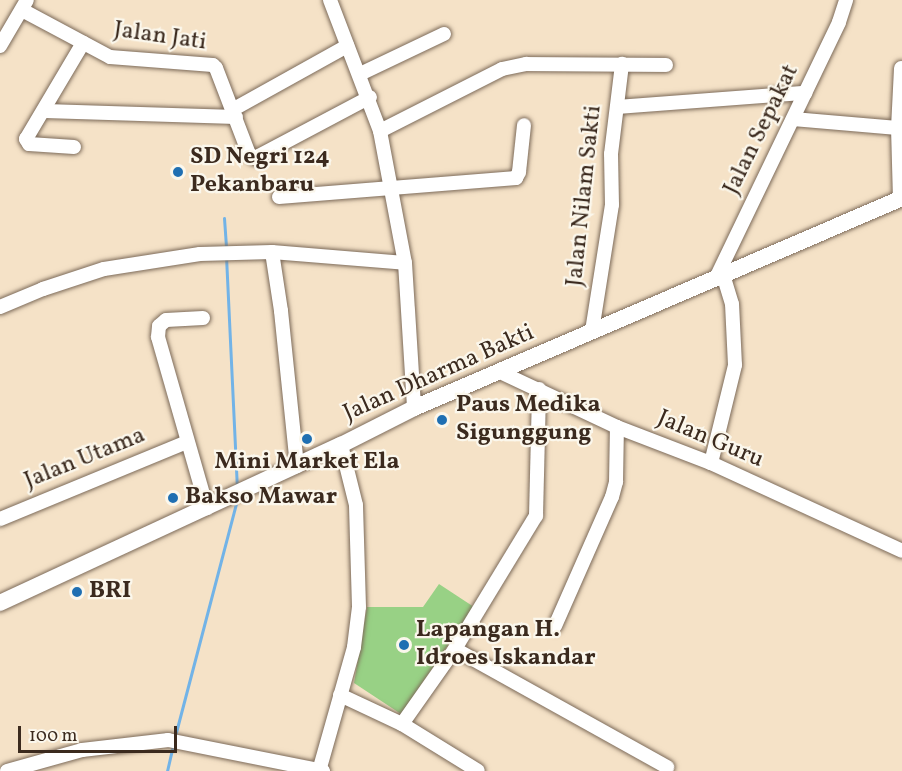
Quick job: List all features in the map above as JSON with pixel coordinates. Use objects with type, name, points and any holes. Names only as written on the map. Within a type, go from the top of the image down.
[{"type":"main road","name":"Jalan Dharma Bakti","points":[[0,603],[297,466],[414,408],[901,199]]},
{"type":"street","points":[[330,0],[347,46],[370,97],[380,131],[405,263],[414,408]]},
{"type":"street","name":"Jalan Sepakat","points":[[720,276],[839,22],[846,0]]},
{"type":"street","points":[[0,46],[24,5]]},
{"type":"street","name":"Jalan Jati","points":[[24,5],[83,43],[110,57],[213,65],[249,154],[257,158],[370,97]]},
{"type":"street","points":[[360,74],[444,34]]},
{"type":"street","points":[[74,147],[27,142],[83,43]]},
{"type":"street","points":[[45,111],[234,114],[347,46]]},
{"type":"street","points":[[380,131],[502,69],[526,64],[666,64]]},
{"type":"street","name":"Jalan Nilam Sakti","points":[[592,331],[612,205],[611,154],[622,64]]},
{"type":"street","points":[[901,68],[898,128],[901,199]]},
{"type":"street","points":[[617,107],[805,93]]},
{"type":"street","points":[[793,118],[898,128]]},
{"type":"street","points":[[279,197],[516,178],[519,172],[524,125]]},
{"type":"street","points":[[0,308],[43,289],[104,269],[146,261],[218,253],[272,252],[405,263]]},
{"type":"street","points":[[272,252],[281,311],[297,466]]},
{"type":"street","points":[[711,463],[735,365],[732,304],[720,276]]},
{"type":"street","points":[[203,318],[166,320],[159,326],[158,337],[207,508]]},
{"type":"street","name":"Jalan Guru","points":[[500,372],[617,427],[711,463],[902,551]]},
{"type":"street","points":[[402,724],[455,649],[536,516],[539,389]]},
{"type":"street","points":[[555,626],[612,497],[616,482],[617,427]]},
{"type":"street","name":"Jalan Utama","points":[[0,519],[187,442]]},
{"type":"street","points":[[7,771],[100,747],[174,741],[321,770],[354,647],[359,607],[356,505],[341,445]]},
{"type":"street","points":[[455,649],[667,767]]},
{"type":"street","points":[[340,695],[402,724],[478,771]]},
{"type":"green space","name":"Lapangan H. Idroes Iskandar","points":[[439,584],[474,607],[401,714],[354,683],[367,607],[423,607]]},
{"type":"waterway","points":[[224,218],[226,249]]},
{"type":"waterway","points":[[226,256],[237,486]]},
{"type":"waterway","points":[[175,736],[237,499]]},
{"type":"waterway","points":[[167,771],[173,745]]},
{"type":"place","name":"SD Negri 124 Pekanbaru","points":[[178,172]]},
{"type":"place","name":"Paus Medika Sigunggung","points":[[442,420]]},
{"type":"place","name":"Mini Market Ela","points":[[307,439]]},
{"type":"place","name":"Bakso Mawar","points":[[173,498]]},
{"type":"place","name":"BRI","points":[[77,592]]},
{"type":"place","name":"Lapangan H. Idroes Iskandar","points":[[404,645]]}]
